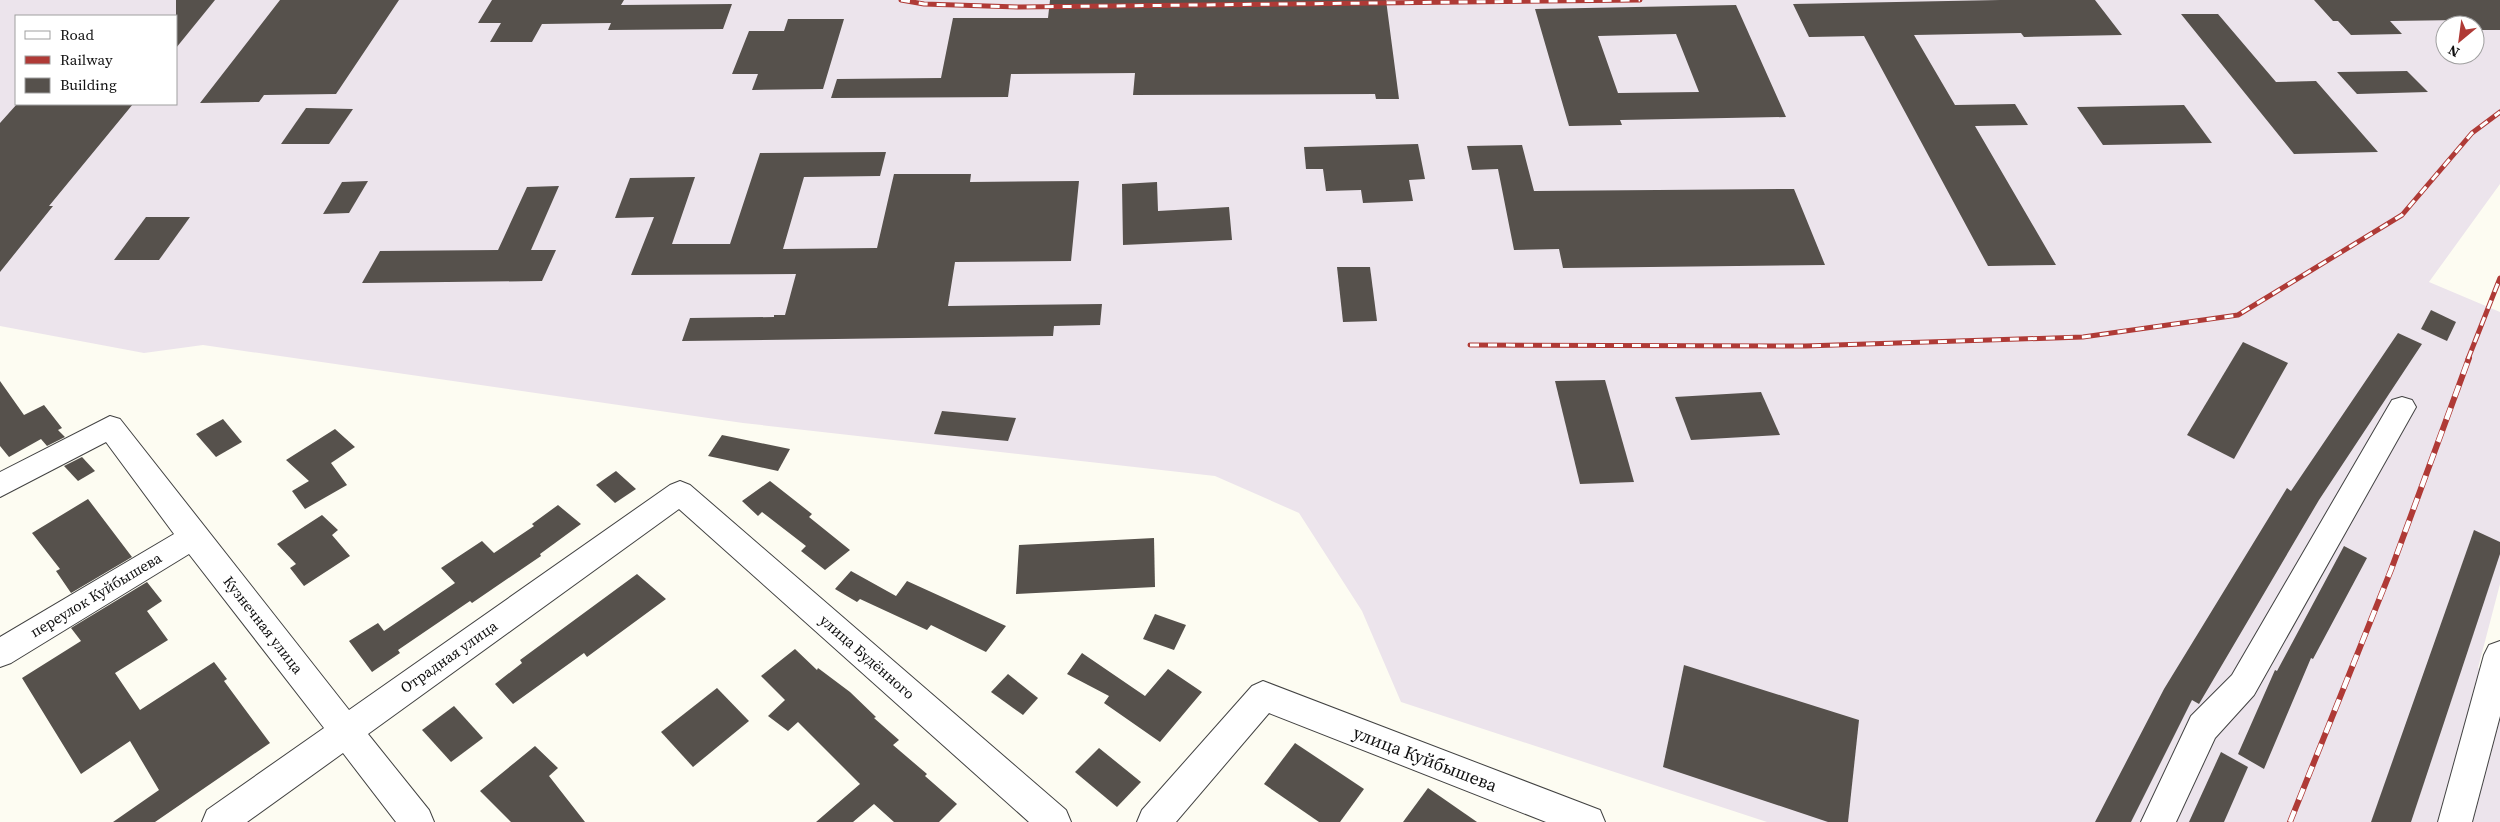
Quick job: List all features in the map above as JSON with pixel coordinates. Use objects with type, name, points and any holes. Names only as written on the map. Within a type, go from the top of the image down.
[{"type":"street","points":[[2158,822],[2203,727],[2243,685],[2402,407]]},
{"type":"street","name":"Кузнечная улица","points":[[0,485],[110,427],[193,537],[418,822]]},
{"type":"street","name":"Отрадная улица","points":[[219,822],[680,493]]},
{"type":"street","name":"улица Будённого","points":[[680,493],[1054,822]]},
{"type":"street","name":"переулок Куйбышева","points":[[0,653],[193,537]]},
{"type":"street","points":[[2455,822],[2500,655]]},
{"type":"street","name":"улица Куйбышева","points":[[1154,822],[1263,696],[1588,822]]},
{"type":"shaded area","points":[[0,0],[2500,0],[2500,184],[2429,282],[2500,312],[2500,584],[2478,668],[2500,680],[2500,822],[1767,822],[1401,702],[1362,611],[1299,513],[1215,476],[743,423],[203,345],[144,353],[0,326]]},
{"type":"building","points":[[176,0],[215,0],[178,46],[178,15],[176,15]]},
{"type":"building","points":[[280,0],[399,0],[336,94],[264,95],[259,102],[200,103]]},
{"type":"building","points":[[492,0],[624,0],[621,5],[732,4],[723,29],[608,30],[611,23],[542,24],[532,42],[490,42],[501,23],[478,23]]},
{"type":"building","points":[[1050,0],[1386,0],[1399,99],[1376,99],[1375,94],[1133,95],[1135,73],[1011,74],[1008,97],[831,98],[837,79],[941,78],[953,18],[1048,18]]},
{"type":"building","points":[[2095,0],[2122,35],[2024,37],[2021,33],[1914,35],[1955,105],[2015,104],[2028,125],[1975,126],[2056,265],[1988,266],[1864,36],[1809,37],[1793,4]]},
{"type":"building","points":[[2314,0],[2500,0],[2500,30],[2485,30],[2485,15],[2435,15],[2435,20],[2390,21],[2402,34],[2351,35],[2338,21],[2333,21]]},
{"type":"building","points":[[1736,5],[1786,117],[1620,120],[1622,125],[1569,126],[1535,9]],"holes":[[[1676,34],[1699,92],[1618,93],[1598,36]]]},
{"type":"building","points":[[2181,14],[2218,14],[2276,82],[2316,81],[2378,152],[2294,154]]},
{"type":"building","points":[[788,19],[844,19],[823,89],[752,90],[758,74],[732,74],[749,31],[784,31]]},
{"type":"building","points":[[2407,71],[2428,92],[2357,94],[2337,72]]},
{"type":"building","points":[[16,105],[132,105],[49,206],[53,206],[0,272],[0,123]]},
{"type":"building","points":[[2184,105],[2212,143],[2103,145],[2077,107]]},
{"type":"building","points":[[306,108],[353,109],[329,144],[281,144]]},
{"type":"building","points":[[1418,144],[1425,179],[1409,180],[1413,201],[1363,203],[1361,190],[1326,191],[1323,169],[1306,169],[1304,147]]},
{"type":"building","points":[[1522,145],[1534,191],[1794,189],[1825,265],[1563,268],[1559,249],[1514,250],[1498,169],[1472,170],[1467,146]]},
{"type":"building","points":[[886,152],[880,176],[804,177],[783,249],[877,248],[894,174],[971,174],[970,182],[1079,181],[1071,261],[955,262],[948,306],[1102,304],[1100,325],[1054,326],[1053,336],[682,341],[690,318],[774,317],[774,315],[785,315],[796,274],[631,275],[654,217],[615,218],[630,178],[695,177],[672,244],[730,244],[760,153]]},
{"type":"building","points":[[368,181],[349,213],[323,214],[342,182]]},
{"type":"building","points":[[1157,182],[1158,211],[1229,207],[1232,240],[1123,245],[1122,184]]},
{"type":"building","points":[[559,186],[531,250],[556,250],[542,281],[362,283],[380,251],[498,250],[527,187]]},
{"type":"building","points":[[146,217],[190,217],[159,260],[114,260]]},
{"type":"building","points":[[1337,267],[1370,267],[1377,321],[1343,322]]},
{"type":"building","points":[[2431,310],[2456,322],[2447,341],[2421,329]]},
{"type":"building","points":[[2398,333],[2422,344],[2319,500],[2199,704],[2192,700],[2131,822],[2095,822],[2164,689],[2287,488],[2291,491]]},
{"type":"building","points":[[2243,342],[2288,363],[2234,459],[2187,435]]},
{"type":"building","points":[[1605,380],[1634,482],[1580,484],[1555,381]]},
{"type":"building","points":[[0,381],[24,415],[44,405],[62,428],[58,430],[65,437],[47,446],[41,439],[9,457],[0,446]]},
{"type":"building","points":[[1761,392],[1780,435],[1691,440],[1675,397]]},
{"type":"building","points":[[942,411],[1016,418],[1008,441],[934,434]]},
{"type":"building","points":[[223,419],[242,442],[216,457],[196,434]]},
{"type":"building","points":[[335,429],[355,447],[331,463],[347,485],[305,509],[292,491],[309,481],[286,460]]},
{"type":"building","points":[[722,435],[790,449],[778,471],[708,456]]},
{"type":"building","points":[[82,457],[95,471],[78,481],[64,466]]},
{"type":"building","points":[[616,471],[636,489],[615,503],[596,485]]},
{"type":"building","points":[[770,481],[812,514],[809,517],[850,550],[825,570],[801,551],[806,546],[762,512],[758,516],[742,501]]},
{"type":"building","points":[[88,499],[132,557],[71,593],[56,571],[60,569],[32,533]]},
{"type":"building","points":[[558,505],[581,524],[540,554],[541,556],[398,650],[400,653],[372,672],[349,641],[378,623],[384,631],[455,583],[441,568],[482,541],[494,553],[534,526],[532,524]]},
{"type":"building","points":[[322,515],[338,530],[332,535],[350,556],[304,586],[290,568],[296,564],[277,544]]},
{"type":"building","points":[[2474,530],[2500,542],[2500,554],[2411,822],[2371,822]]},
{"type":"building","points":[[1154,538],[1155,587],[1016,594],[1019,545]]},
{"type":"building","points":[[2344,546],[2367,558],[2313,659],[2311,658],[2264,769],[2238,754],[2275,670],[2277,671]]},
{"type":"building","points":[[851,571],[896,596],[907,581],[1006,626],[986,652],[931,625],[927,630],[860,599],[857,602],[835,589]]},
{"type":"building","points":[[637,574],[666,599],[587,657],[584,653],[513,704],[495,684],[522,663],[520,660]]},
{"type":"building","points":[[147,582],[162,601],[147,611],[168,640],[115,673],[140,710],[214,662],[227,679],[224,681],[270,743],[155,822],[113,822],[159,790],[130,741],[81,774],[22,678],[81,641],[71,628]]},
{"type":"building","points":[[1155,614],[1186,625],[1174,650],[1143,639]]},
{"type":"building","points":[[795,649],[817,670],[818,668],[850,692],[876,717],[874,718],[899,740],[893,745],[927,774],[925,776],[957,804],[939,822],[894,822],[874,804],[853,822],[816,822],[860,784],[798,722],[788,731],[768,716],[785,700],[761,676]]},
{"type":"building","points":[[1082,653],[1145,696],[1168,669],[1202,692],[1160,742],[1104,703],[1109,696],[1067,674]]},
{"type":"building","points":[[1684,665],[1859,720],[1848,822],[1828,822],[1663,767]]},
{"type":"building","points":[[1008,674],[1038,698],[1023,715],[991,692]]},
{"type":"building","points":[[717,688],[749,721],[693,767],[661,732]]},
{"type":"building","points":[[454,706],[483,738],[451,762],[422,730]]},
{"type":"building","points":[[1295,743],[1364,789],[1340,822],[1319,822],[1264,784]]},
{"type":"building","points":[[535,746],[558,768],[549,776],[585,822],[511,822],[480,791]]},
{"type":"building","points":[[1099,748],[1141,782],[1117,807],[1075,772]]},
{"type":"building","points":[[2221,752],[2248,767],[2224,822],[2189,822]]},
{"type":"building","points":[[1428,788],[1477,822],[1403,822]]},
{"type":"railway","points":[[901,0],[924,4],[1018,7],[1640,0]]},
{"type":"railway","points":[[1470,345],[1805,346],[2083,337],[2238,315],[2402,215],[2472,133],[2500,112]]},
{"type":"railway","points":[[2468,359],[2500,278]]},
{"type":"railway","points":[[2290,822],[2391,570],[2469,358]]}]
